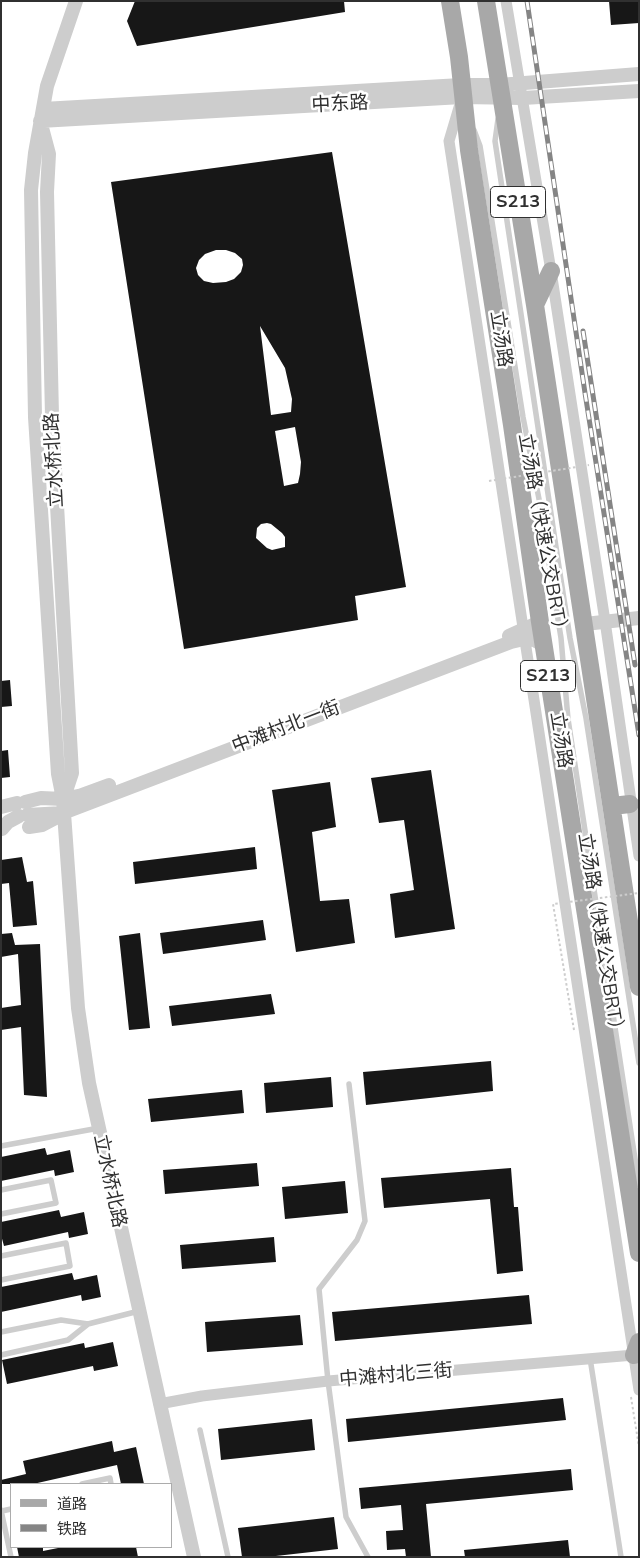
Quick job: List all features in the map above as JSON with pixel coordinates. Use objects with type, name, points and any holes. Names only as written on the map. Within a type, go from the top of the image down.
[{"type":"main road","name":"立汤路","points":[[450,1],[459,57],[469,150],[512,424],[540,622],[639,1253]]},
{"type":"main road","name":"立汤路","points":[[486,1],[637,959],[639,987]]},
{"type":"main road","points":[[535,305],[551,271]]},
{"type":"main road","points":[[612,806],[630,804]]},
{"type":"street","name":"立水桥北路","points":[[76,1],[47,86],[35,153],[31,190],[35,417],[58,774],[63,806],[78,1008],[87,1074],[194,1557]]},
{"type":"street","name":"S213","points":[[506,1],[551,271],[639,856]]},
{"type":"street","name":"中东路","points":[[500,92],[520,83],[639,74]]},
{"type":"street","name":"中东路","points":[[42,115],[462,91],[500,92],[522,98],[639,91]]},
{"type":"street","name":"立汤路","points":[[462,91],[449,141],[523,635],[636,1349],[634,1392]]},
{"type":"street","points":[[585,624],[639,618]]},
{"type":"street","name":"中滩村北一街","points":[[1,807],[23,815],[41,798],[63,806],[502,645],[523,635],[540,622]]},
{"type":"street","points":[[523,635],[544,646]]},
{"type":"street","points":[[2,829],[23,815],[42,825],[63,806]]},
{"type":"street","name":"中滩村北三街","points":[[159,1404],[202,1396],[328,1381],[590,1358],[636,1349]]},
{"type":"lane","name":"立汤路（快速公交BRT）","points":[[462,91],[480,146],[523,417],[539,499],[561,638],[569,729],[639,1185]]},
{"type":"lane","name":"立汤路（快速公交BRT）","points":[[500,92],[495,140],[559,568],[570,638],[586,718],[639,1064]]},
{"type":"lane","points":[[349,1084],[365,1221],[357,1240],[319,1290],[328,1381],[346,1517],[368,1557]]},
{"type":"lane","points":[[1,1146],[98,1128]]},
{"type":"lane","points":[[1,1190],[51,1180],[56,1203],[1,1214]]},
{"type":"lane","points":[[1,1256],[66,1243],[70,1266],[1,1280]]},
{"type":"lane","points":[[1,1332],[61,1320],[88,1324],[139,1311]]},
{"type":"lane","points":[[1,1355],[68,1340],[88,1324]]},
{"type":"lane","points":[[590,1358],[622,1557]]},
{"type":"lane","points":[[200,1430],[228,1557]]},
{"type":"lane","points":[[87,1483],[110,1478],[111,1483]]},
{"type":"lane","points":[[1,1510],[9,1538]]},
{"type":"path","points":[[489,481],[589,465]]},
{"type":"path","points":[[574,1030],[553,904],[639,893]]},
{"type":"path","points":[[634,1392],[639,1447]]},
{"type":"building","points":[[135,1],[344,1],[345,12],[137,46],[127,21]]},
{"type":"building","points":[[609,1],[639,1],[639,23],[611,25]]},
{"type":"building","points":[[332,152],[406,587],[355,596],[358,620],[184,649],[111,182]],"holes":[[[216,250],[226,250],[235,253],[242,259],[241,272],[234,279],[226,282],[213,283],[204,281],[198,275],[196,268],[199,260],[205,254]],[[260,326],[285,368],[292,399],[291,412],[271,415]],[[295,427],[301,462],[298,483],[284,486],[275,431]],[[261,524],[271,524],[282,533],[285,537],[285,547],[272,550],[256,538],[257,528]]]},
{"type":"building","points":[[10,680],[12,706],[1,707],[1,681]]},
{"type":"building","points":[[8,750],[10,777],[1,778],[1,751]]},
{"type":"building","points":[[431,770],[455,929],[395,938],[390,894],[414,890],[404,820],[379,823],[371,778]]},
{"type":"building","points":[[330,782],[336,827],[312,832],[320,901],[349,899],[355,943],[296,952],[272,790]]},
{"type":"building","points":[[255,847],[257,869],[135,884],[133,862]]},
{"type":"building","points":[[22,857],[27,882],[33,881],[37,925],[13,927],[9,883],[1,884],[1,860]]},
{"type":"building","points":[[263,920],[266,940],[163,954],[160,933]]},
{"type":"building","points":[[12,933],[15,945],[40,944],[47,1097],[24,1095],[21,1027],[1,1030],[1,1008],[21,1005],[18,954],[1,957],[1,934]]},
{"type":"building","points":[[140,933],[150,1028],[129,1030],[119,936]]},
{"type":"building","points":[[271,994],[275,1014],[172,1026],[169,1006]]},
{"type":"building","points":[[491,1061],[493,1091],[366,1105],[363,1072]]},
{"type":"building","points":[[331,1077],[333,1107],[266,1113],[264,1083]]},
{"type":"building","points":[[242,1090],[244,1113],[151,1122],[148,1099]]},
{"type":"building","points":[[45,1148],[47,1155],[70,1150],[74,1172],[55,1176],[54,1170],[1,1181],[1,1157]]},
{"type":"building","points":[[257,1163],[259,1186],[165,1194],[163,1170]]},
{"type":"building","points":[[511,1168],[514,1207],[518,1207],[523,1271],[497,1274],[490,1199],[384,1208],[381,1178]]},
{"type":"building","points":[[345,1181],[348,1213],[285,1219],[282,1187]]},
{"type":"building","points":[[59,1210],[61,1217],[84,1212],[88,1234],[69,1238],[68,1232],[4,1246],[1,1235],[1,1222]]},
{"type":"building","points":[[274,1237],[276,1262],[182,1269],[180,1245]]},
{"type":"building","points":[[72,1273],[74,1280],[97,1275],[101,1297],[82,1301],[81,1295],[1,1312],[1,1287]]},
{"type":"building","points":[[529,1295],[532,1324],[335,1341],[332,1312]]},
{"type":"building","points":[[300,1315],[303,1345],[207,1352],[205,1322]]},
{"type":"building","points":[[113,1342],[118,1366],[94,1371],[93,1366],[7,1384],[2,1360],[84,1343],[85,1348]]},
{"type":"building","points":[[563,1398],[566,1420],[348,1442],[346,1419]]},
{"type":"building","points":[[312,1419],[315,1450],[221,1460],[218,1429]]},
{"type":"building","points":[[112,1441],[114,1452],[136,1447],[144,1483],[121,1483],[117,1465],[37,1483],[1,1484],[1,1480],[26,1474],[23,1461]]},
{"type":"building","points":[[571,1469],[573,1490],[426,1504],[431,1557],[406,1557],[405,1549],[387,1550],[386,1531],[403,1530],[401,1505],[361,1509],[359,1488]]},
{"type":"building","points":[[334,1517],[338,1549],[267,1557],[242,1557],[238,1528]]},
{"type":"building","points":[[568,1540],[570,1557],[465,1557],[464,1550]]},
{"type":"building","points":[[17,1548],[43,1548],[43,1551],[58,1548],[136,1548],[138,1557],[19,1557]]},
{"type":"railway","points":[[527,1],[585,393],[639,735]]},
{"type":"railway","points":[[583,331],[635,665]]}]
